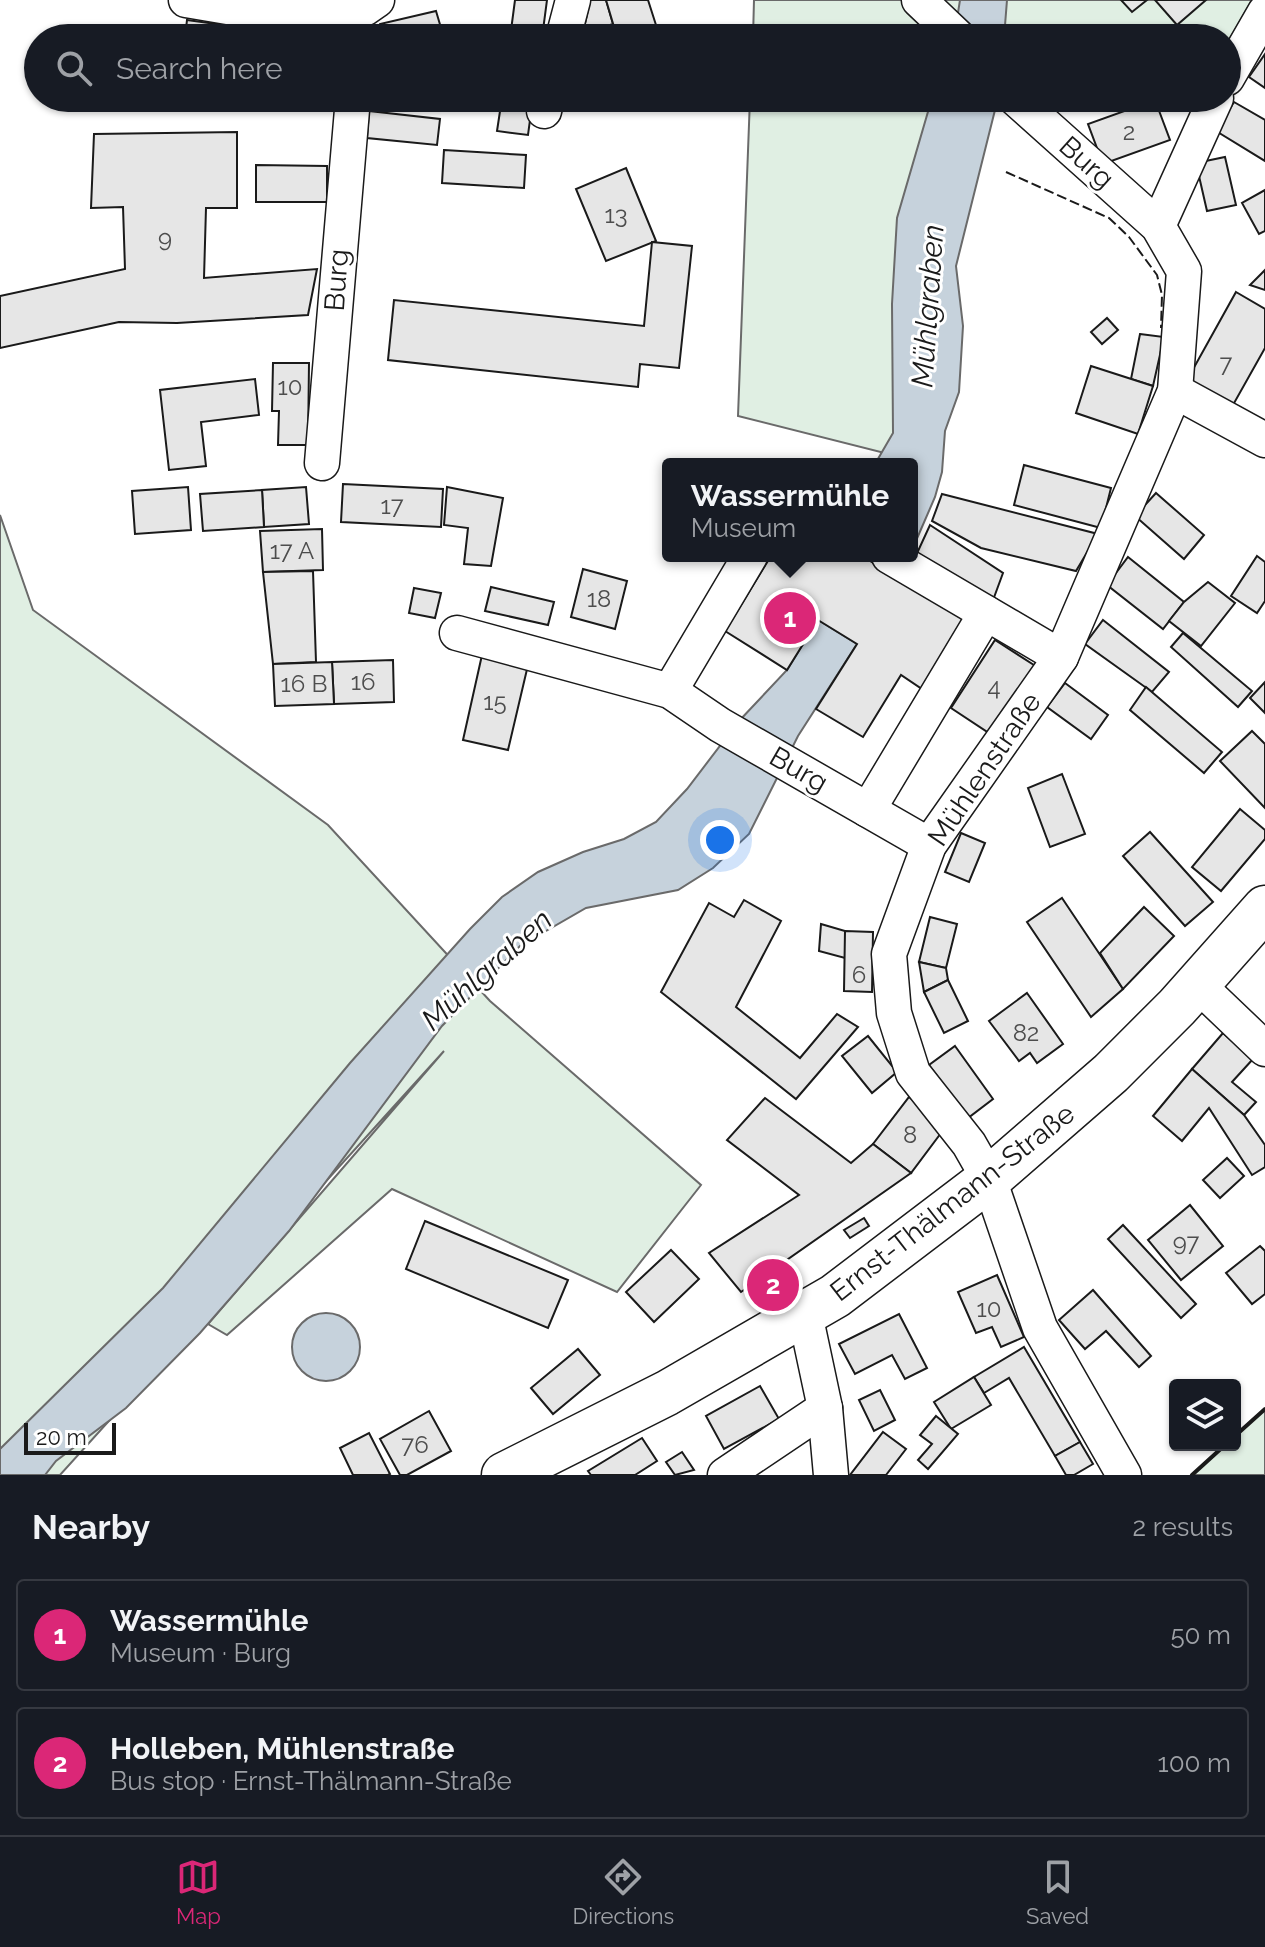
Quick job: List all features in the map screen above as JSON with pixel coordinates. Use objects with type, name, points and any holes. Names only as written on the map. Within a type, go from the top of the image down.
[{"type":"main road","name":"Ernst-Thälmann-Straße","points":[[504,1475],[667,1393],[835,1296],[989,1179],[1111,1073],[1265,908]]},
{"type":"street","points":[[186,0],[251,11],[367,16]]},
{"type":"street","points":[[567,24],[573,0]]},
{"type":"street","points":[[919,0],[944,24]]},
{"type":"street","points":[[1241,54],[1265,12]]},
{"type":"street","name":"Burg","points":[[322,463],[352,112]]},
{"type":"street","name":"Burg","points":[[1031,112],[1158,226]]},
{"type":"street","points":[[1158,226],[1210,112]]},
{"type":"street","name":"Mühlenstraße","points":[[1124,1475],[1040,1328],[989,1179],[969,1144],[913,1073],[894,1013],[889,954],[929,845],[1061,657],[1175,391],[1184,271],[1158,226]]},
{"type":"street","points":[[1175,391],[1265,440]]},
{"type":"street","points":[[670,691],[746,562]]},
{"type":"street","points":[[898,562],[1061,657]]},
{"type":"street","points":[[868,810],[986,613]]},
{"type":"street","name":"Burg","points":[[457,633],[670,691],[720,725],[929,845]]},
{"type":"street","points":[[1197,984],[1265,1049]]},
{"type":"street","points":[[805,1314],[825,1408],[831,1475]]},
{"type":"street","points":[[725,1475],[825,1408]]},
{"type":"green space","points":[[754,0],[1252,0],[1238,24],[753,24]]},
{"type":"green space","points":[[749,112],[988,112],[952,264],[936,466],[918,461],[918,458],[904,458],[738,416]]},
{"type":"green space","points":[[0,515],[33,610],[328,825],[490,1001],[701,1185],[617,1292],[392,1189],[227,1335],[208,1324],[444,1051],[60,1475],[0,1475]]},
{"type":"green space","points":[[1265,1409],[1265,1475],[1192,1475],[1218,1451],[1241,1451],[1241,1431]]},
{"type":"water","points":[[960,0],[1007,0],[1005,24],[956,24]]},
{"type":"water","name":"Mühlgraben","points":[[928,112],[994,112],[956,266],[963,326],[959,392],[945,431],[942,472],[935,497],[918,536],[918,458],[878,458],[893,433],[892,304],[897,218]]},
{"type":"water","name":"Mühlgraben","points":[[818,620],[857,644],[798,736],[749,834],[713,868],[678,890],[586,908],[520,946],[442,1026],[289,1231],[200,1333],[126,1408],[56,1461],[45,1475],[0,1475],[0,1449],[163,1288],[350,1063],[470,929],[502,897],[538,872],[583,852],[624,839],[656,822],[687,789],[739,721],[787,670]]},
{"type":"water","points":[[326,1313],[350,1323],[360,1347],[350,1371],[326,1381],[302,1371],[292,1347],[302,1323]]},
{"type":"building","points":[[515,0],[547,0],[544,24],[512,24]]},
{"type":"building","points":[[590,0],[606,0],[613,24],[585,24]]},
{"type":"building","points":[[606,0],[648,0],[656,24],[613,24]]},
{"type":"building","points":[[1121,0],[1147,0],[1132,12]]},
{"type":"building","points":[[1155,0],[1206,0],[1178,24]]},
{"type":"building","points":[[436,11],[440,24],[380,24]]},
{"type":"building","points":[[187,20],[216,24],[187,24]]},
{"type":"building","points":[[1265,54],[1265,88],[1249,77]]},
{"type":"building","points":[[1241,106],[1265,120],[1265,161],[1216,131],[1228,112],[1241,112]]},
{"type":"building","points":[[369,112],[440,119],[437,145],[367,138]]},
{"type":"building","points":[[500,112],[531,112],[528,135],[497,131]]},
{"type":"building","points":[[1122,112],[1160,112],[1170,140],[1103,164],[1088,124]]},
{"type":"building","points":[[237,132],[237,208],[206,208],[204,278],[317,269],[308,315],[177,323],[119,322],[0,348],[0,296],[125,269],[123,207],[91,208],[94,134]]},
{"type":"building","points":[[444,150],[526,155],[524,188],[442,183]]},
{"type":"building","points":[[1225,157],[1236,205],[1207,211],[1196,163]]},
{"type":"building","points":[[256,165],[327,166],[327,202],[256,202]]},
{"type":"building","points":[[626,168],[656,241],[606,261],[576,189]]},
{"type":"building","points":[[1265,190],[1265,231],[1259,234],[1242,203]]},
{"type":"building","points":[[652,242],[692,246],[679,368],[640,364],[638,387],[388,360],[394,300],[644,326]]},
{"type":"building","points":[[1265,270],[1265,290],[1250,285]]},
{"type":"building","points":[[1236,292],[1265,309],[1265,348],[1233,405],[1187,380]]},
{"type":"building","points":[[1107,318],[1118,330],[1102,344],[1091,332]]},
{"type":"building","points":[[1140,334],[1164,337],[1153,386],[1131,379]]},
{"type":"building","points":[[273,363],[309,363],[308,445],[278,445],[279,411],[272,411]]},
{"type":"building","points":[[1091,366],[1153,386],[1138,434],[1076,413]]},
{"type":"building","points":[[255,379],[259,415],[201,422],[206,466],[169,470],[160,390]]},
{"type":"building","points":[[1024,465],[1111,488],[1101,528],[1014,505]]},
{"type":"building","points":[[343,484],[443,489],[441,527],[341,522]]},
{"type":"building","points":[[188,487],[191,530],[135,534],[132,491]]},
{"type":"building","points":[[306,487],[309,524],[264,527],[262,490]]},
{"type":"building","points":[[447,487],[503,498],[491,566],[464,564],[468,528],[444,525]]},
{"type":"building","points":[[262,490],[264,527],[203,531],[200,494]]},
{"type":"building","points":[[1156,493],[1204,535],[1184,559],[1135,516]]},
{"type":"building","points":[[942,494],[1098,534],[1076,571],[981,548],[932,521]]},
{"type":"building","points":[[930,525],[1003,573],[989,611],[912,564],[918,562],[918,551]]},
{"type":"building","points":[[322,529],[323,570],[263,572],[260,531]]},
{"type":"building","points":[[1257,556],[1265,562],[1265,601],[1257,613],[1231,596]]},
{"type":"building","points":[[1128,557],[1184,602],[1163,629],[1107,585]]},
{"type":"building","points":[[767,562],[872,562],[965,620],[922,689],[901,675],[863,737],[816,709],[857,644],[818,620],[787,670],[725,631]]},
{"type":"building","points":[[583,569],[627,581],[615,629],[571,617]]},
{"type":"building","points":[[313,571],[316,662],[273,664],[263,572]]},
{"type":"building","points":[[1208,582],[1235,603],[1201,646],[1169,621],[1184,602]]},
{"type":"building","points":[[491,587],[554,602],[548,625],[485,611]]},
{"type":"building","points":[[414,588],[441,593],[435,618],[409,613]]},
{"type":"building","points":[[1103,620],[1169,672],[1152,692],[1085,644]]},
{"type":"building","points":[[1183,633],[1252,691],[1238,707],[1171,647]]},
{"type":"building","points":[[995,640],[1037,667],[992,735],[951,708]]},
{"type":"building","points":[[482,655],[528,665],[508,750],[463,740]]},
{"type":"building","points":[[393,660],[394,702],[334,704],[332,662]]},
{"type":"building","points":[[332,662],[334,704],[275,706],[273,664]]},
{"type":"building","points":[[1265,682],[1265,713],[1250,698]]},
{"type":"building","points":[[1065,683],[1108,715],[1091,739],[1047,707]]},
{"type":"building","points":[[1146,687],[1222,752],[1204,773],[1130,710]]},
{"type":"building","points":[[1252,731],[1265,744],[1265,808],[1220,761]]},
{"type":"building","points":[[1062,774],[1085,834],[1050,847],[1028,788]]},
{"type":"building","points":[[1240,809],[1265,830],[1265,839],[1221,891],[1192,867]]},
{"type":"building","points":[[1150,832],[1213,902],[1185,926],[1123,856]]},
{"type":"building","points":[[961,833],[985,843],[969,882],[945,872]]},
{"type":"building","points":[[1062,898],[1123,989],[1091,1017],[1027,922]]},
{"type":"building","points":[[744,900],[781,921],[736,1007],[800,1058],[837,1014],[858,1027],[796,1099],[661,992],[709,903],[734,917]]},
{"type":"building","points":[[1144,907],[1174,936],[1123,989],[1100,953]]},
{"type":"building","points":[[930,917],[957,924],[946,968],[919,962]]},
{"type":"building","points":[[821,924],[845,931],[845,958],[819,951]]},
{"type":"building","points":[[845,931],[873,932],[872,992],[844,991]]},
{"type":"building","points":[[919,962],[946,968],[948,980],[924,992]]},
{"type":"building","points":[[948,980],[968,1021],[944,1033],[924,992]]},
{"type":"building","points":[[1027,993],[1063,1044],[1037,1063],[1030,1053],[1019,1061],[989,1021]]},
{"type":"building","points":[[1223,1033],[1253,1059],[1232,1082],[1256,1102],[1244,1115],[1192,1069]]},
{"type":"building","points":[[868,1036],[897,1072],[872,1093],[842,1056]]},
{"type":"building","points":[[955,1046],[993,1099],[968,1118],[929,1065]]},
{"type":"building","points":[[1192,1069],[1244,1115],[1265,1145],[1265,1167],[1252,1175],[1209,1108],[1182,1141],[1153,1116]]},
{"type":"building","points":[[909,1097],[947,1125],[911,1173],[873,1144]]},
{"type":"building","points":[[765,1098],[851,1163],[873,1144],[911,1173],[741,1292],[709,1253],[799,1195],[727,1140]]},
{"type":"building","points":[[1227,1158],[1244,1176],[1220,1198],[1203,1180]]},
{"type":"building","points":[[1190,1205],[1223,1246],[1181,1280],[1148,1240]]},
{"type":"building","points":[[864,1218],[869,1226],[850,1238],[844,1230]]},
{"type":"building","points":[[425,1221],[568,1280],[548,1328],[406,1269]]},
{"type":"building","points":[[1123,1225],[1196,1304],[1181,1318],[1108,1239]]},
{"type":"building","points":[[1260,1246],[1265,1251],[1265,1294],[1252,1304],[1226,1273]]},
{"type":"building","points":[[671,1250],[699,1279],[654,1322],[626,1292]]},
{"type":"building","points":[[997,1275],[1024,1337],[1001,1347],[992,1327],[976,1333],[958,1292]]},
{"type":"building","points":[[1093,1290],[1151,1356],[1139,1367],[1106,1331],[1085,1349],[1059,1320]]},
{"type":"building","points":[[899,1314],[927,1368],[905,1379],[892,1355],[855,1374],[839,1344]]},
{"type":"building","points":[[1024,1347],[1080,1442],[1055,1456],[1009,1378],[984,1393],[974,1377]]},
{"type":"building","points":[[578,1349],[600,1375],[553,1414],[531,1388]]},
{"type":"building","points":[[974,1377],[991,1405],[951,1429],[934,1402]]},
{"type":"building","points":[[760,1386],[779,1419],[724,1449],[706,1416]]},
{"type":"building","points":[[880,1390],[895,1420],[874,1431],[859,1400]]},
{"type":"building","points":[[429,1411],[451,1451],[407,1475],[400,1475],[380,1439]]},
{"type":"building","points":[[936,1416],[958,1434],[928,1469],[918,1460],[932,1444],[920,1435]]},
{"type":"building","points":[[883,1432],[906,1449],[886,1475],[850,1475]]},
{"type":"building","points":[[369,1433],[388,1475],[353,1475],[340,1448]]},
{"type":"building","points":[[642,1438],[657,1461],[635,1475],[591,1475],[588,1471]]},
{"type":"building","points":[[1080,1442],[1093,1464],[1074,1475],[1066,1475],[1055,1456]]},
{"type":"building","points":[[682,1452],[694,1470],[675,1475],[666,1462]]},
{"type":"fence","points":[[1006,172],[1109,218],[1129,237],[1157,275],[1162,295],[1161,328]]},
{"type":"wall","points":[[1241,1431],[1265,1409]]},
{"type":"wall","points":[[1192,1475],[1218,1451]]},
{"type":"place","name":"Wassermühle","points":[[790,618]]},
{"type":"place","name":"Holleben, Mühlenstraße","points":[[773,1285]]}]
